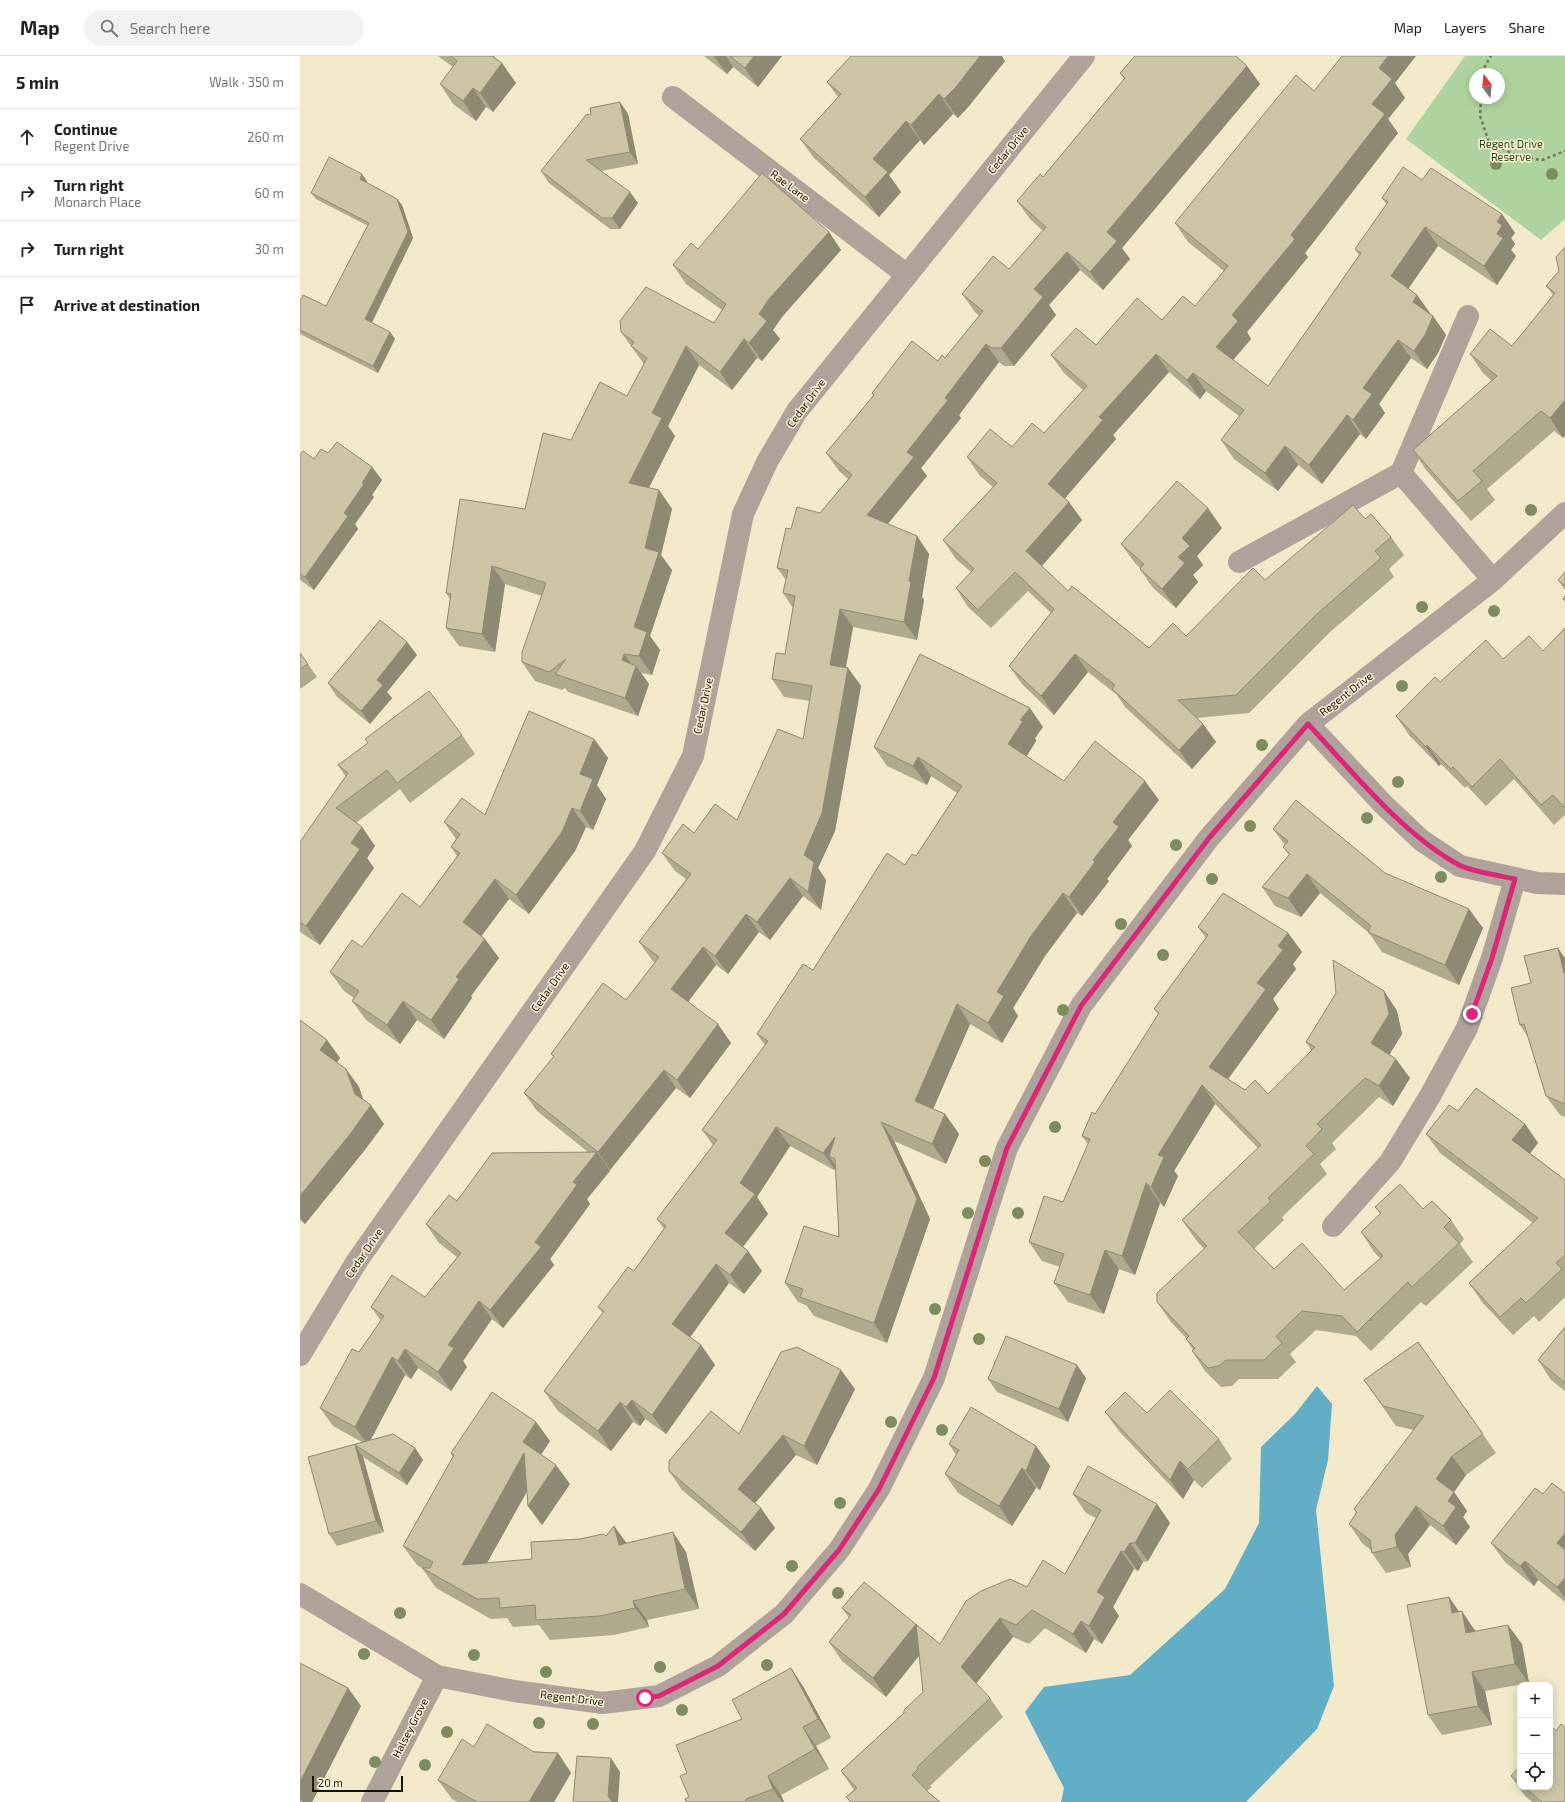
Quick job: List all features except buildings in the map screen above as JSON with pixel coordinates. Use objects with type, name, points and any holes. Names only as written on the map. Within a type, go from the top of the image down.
[{"type":"street","name":"Cedar Drive","points":[[300,1355],[357,1261],[645,851],[692,756],[743,514],[767,462],[797,411],[1084,56]]},
{"type":"street","name":"Rae Lane","points":[[673,97],[907,275]]},
{"type":"street","points":[[1239,562],[1401,473],[1468,316]]},
{"type":"street","points":[[1401,473],[1493,580]]},
{"type":"street","name":"Regent Drive","points":[[300,1594],[437,1676],[514,1691],[603,1703],[659,1696],[718,1666],[784,1614],[839,1550],[879,1489],[934,1378],[1007,1148],[1081,1006],[1209,838],[1308,724],[1493,580],[1565,513]]},
{"type":"street","points":[[1308,724],[1384,805],[1422,840],[1460,866],[1537,883],[1565,884]]},
{"type":"street","points":[[1332,1226],[1390,1162],[1430,1096],[1467,1028],[1492,958],[1515,879]]},
{"type":"street","name":"Halsey Grove","points":[[372,1802],[437,1676]]},
{"type":"path","points":[[1485,68],[1492,56]]},
{"type":"path","points":[[1481,104],[1480,116],[1489,142],[1519,158],[1542,160],[1565,151]]},
{"type":"green space","name":"Regent Drive Reserve","points":[[1465,56],[1565,56],[1565,219],[1541,240],[1406,139]]},
{"type":"water","points":[[1317,1386],[1332,1404],[1328,1460],[1316,1510],[1334,1686],[1317,1729],[1246,1802],[1061,1802],[1064,1788],[1025,1712],[1044,1687],[1130,1675],[1225,1589],[1259,1523],[1261,1447],[1295,1414]]},
{"type":"route","points":[[645,1698],[659,1696],[718,1666],[784,1614],[839,1550],[879,1489],[934,1378],[1007,1148],[1081,1006],[1209,838],[1308,724],[1384,805],[1422,840],[1460,866],[1515,879],[1492,958],[1472,1014]]}]
